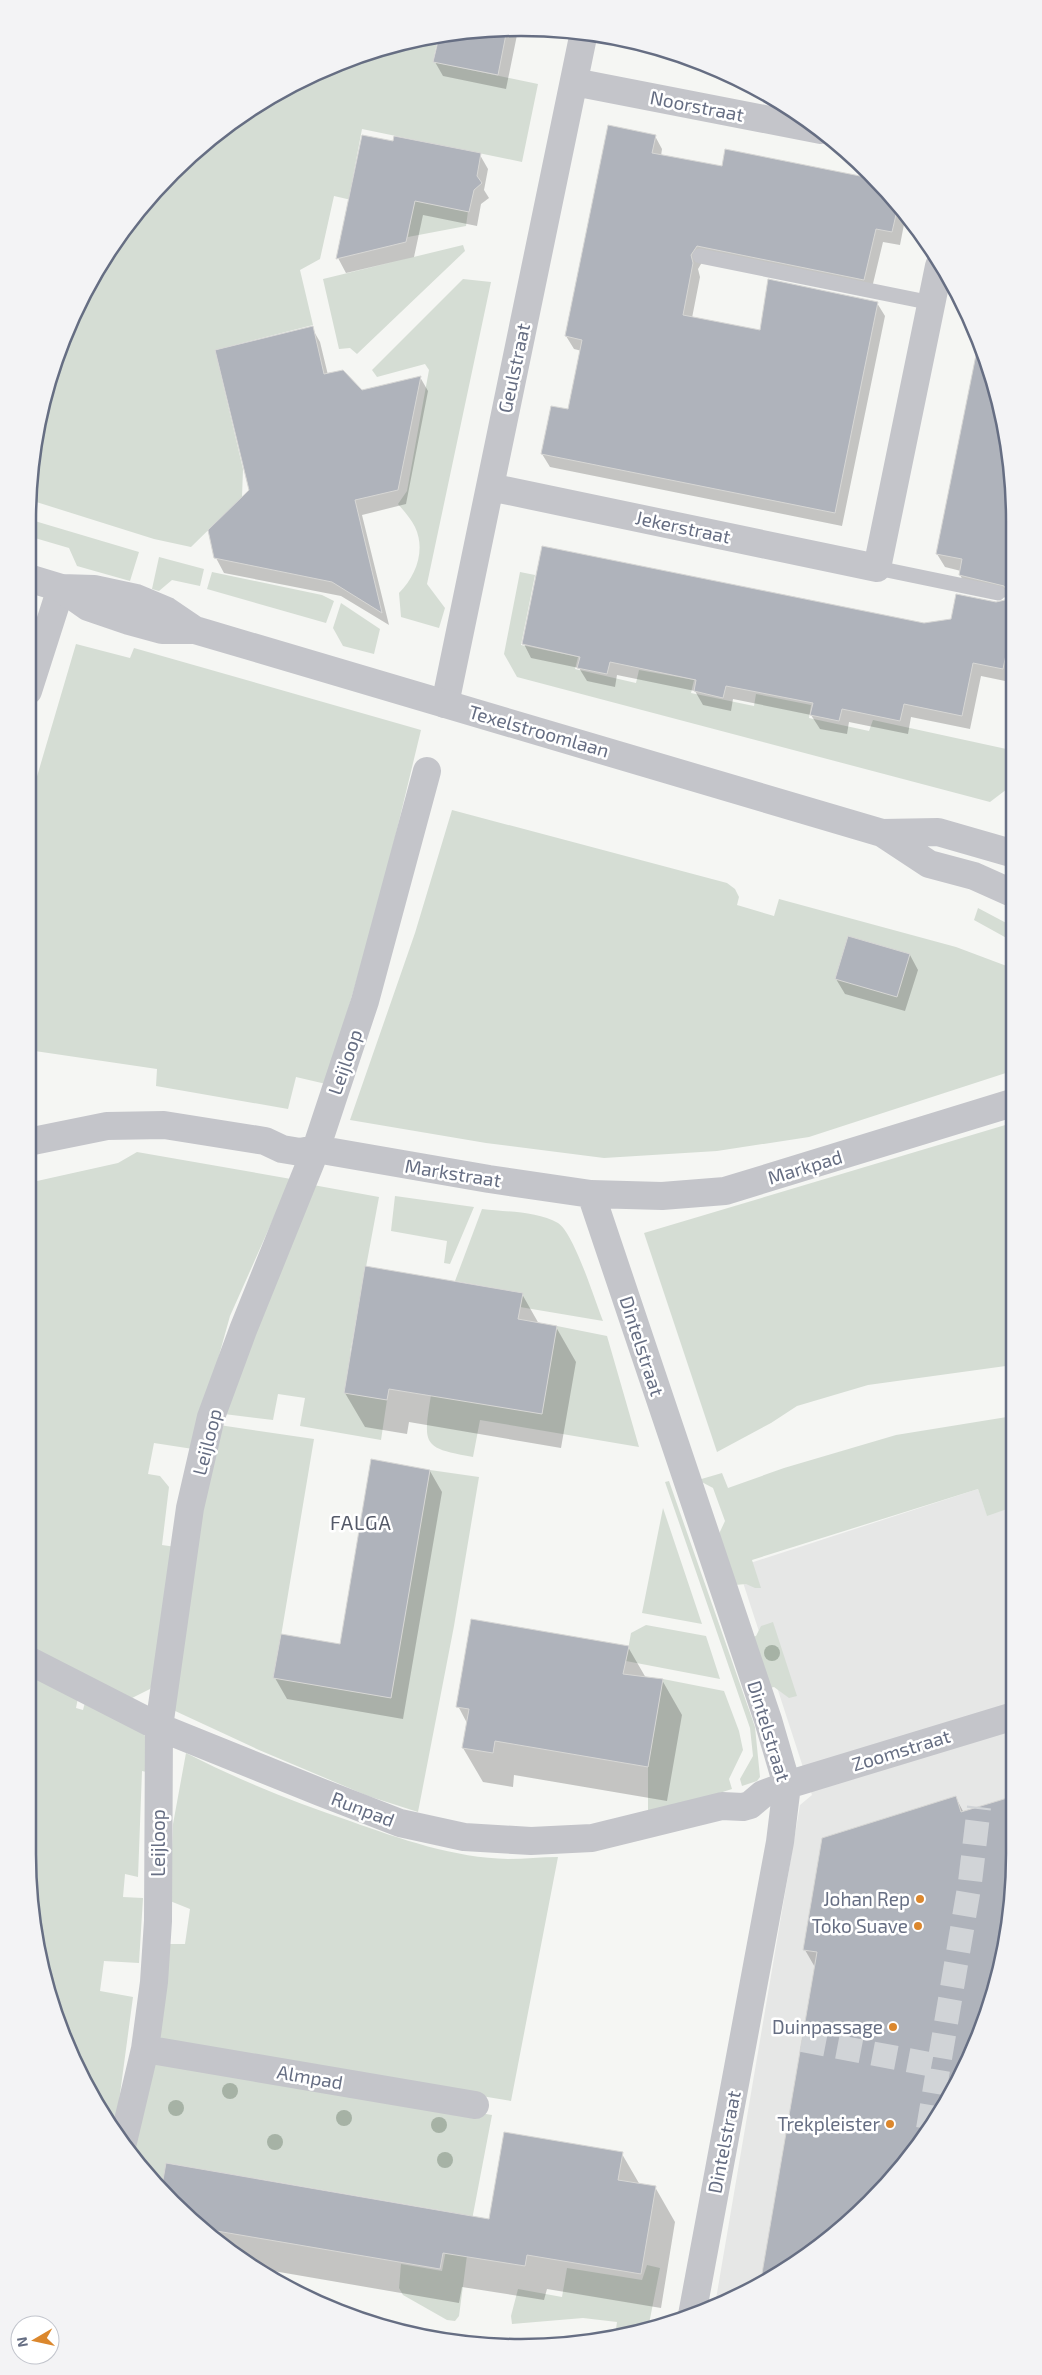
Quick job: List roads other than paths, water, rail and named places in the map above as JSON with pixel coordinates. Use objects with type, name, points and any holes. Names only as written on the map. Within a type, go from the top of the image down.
[{"type":"street","name":"Geulstraat","points":[[445,704],[582,40]]},
{"type":"street","name":"Noorstraat","points":[[574,82],[802,126]]},
{"type":"street","points":[[877,568],[938,274]]},
{"type":"street","name":"Jekerstraat","points":[[490,487],[877,568]]},
{"type":"street","name":"Texelstroomlaan","points":[[36,580],[61,588],[94,589],[136,598],[167,612],[195,630],[882,833],[930,864],[974,876],[1006,890]]},
{"type":"street","points":[[36,666],[61,588]]},
{"type":"street","name":"Leijloop","points":[[125,2133],[145,2049],[154,1982],[158,1921],[159,1726],[190,1508],[211,1417],[243,1330],[316,1150],[366,1001],[427,771]]},
{"type":"street","name":"Texelstroomlaan","points":[[882,833],[938,832],[1006,851]]},
{"type":"street","name":"Markpad","points":[[591,1194],[662,1196],[725,1191],[1006,1105]]},
{"type":"street","name":"Markstraat","points":[[36,1140],[107,1126],[164,1126],[264,1141],[282,1149],[300,1152],[316,1150],[591,1194]]},
{"type":"street","name":"Dintelstraat","points":[[591,1194],[768,1720],[780,1842],[694,2307]]},
{"type":"street","name":"Runpad","points":[[36,1664],[159,1726],[400,1823],[464,1837],[531,1841],[592,1838],[722,1806],[750,1805],[775,1790]]},
{"type":"street","name":"Zoomstraat","points":[[775,1790],[1006,1718]]},
{"type":"street","name":"Almpad","points":[[145,2049],[475,2105]]},
{"type":"lane","points":[[700,256],[932,303]]},
{"type":"lane","name":"Jekerstraat","points":[[877,568],[998,593]]},
{"type":"tunnel","points":[[931,2112],[970,1882],[979,1807]]},
{"type":"tunnel","points":[[802,2040],[939,2066]]},
{"type":"place","name":"Johan Rep","points":[[920,1899]]},
{"type":"place","name":"Toko Suave","points":[[918,1926]]},
{"type":"place","name":"Duinpassage","points":[[893,2027]]},
{"type":"place","name":"Trekpleister","points":[[890,2124]]},
{"type":"district","name":"FALGA","points":[[361,1523]]}]
